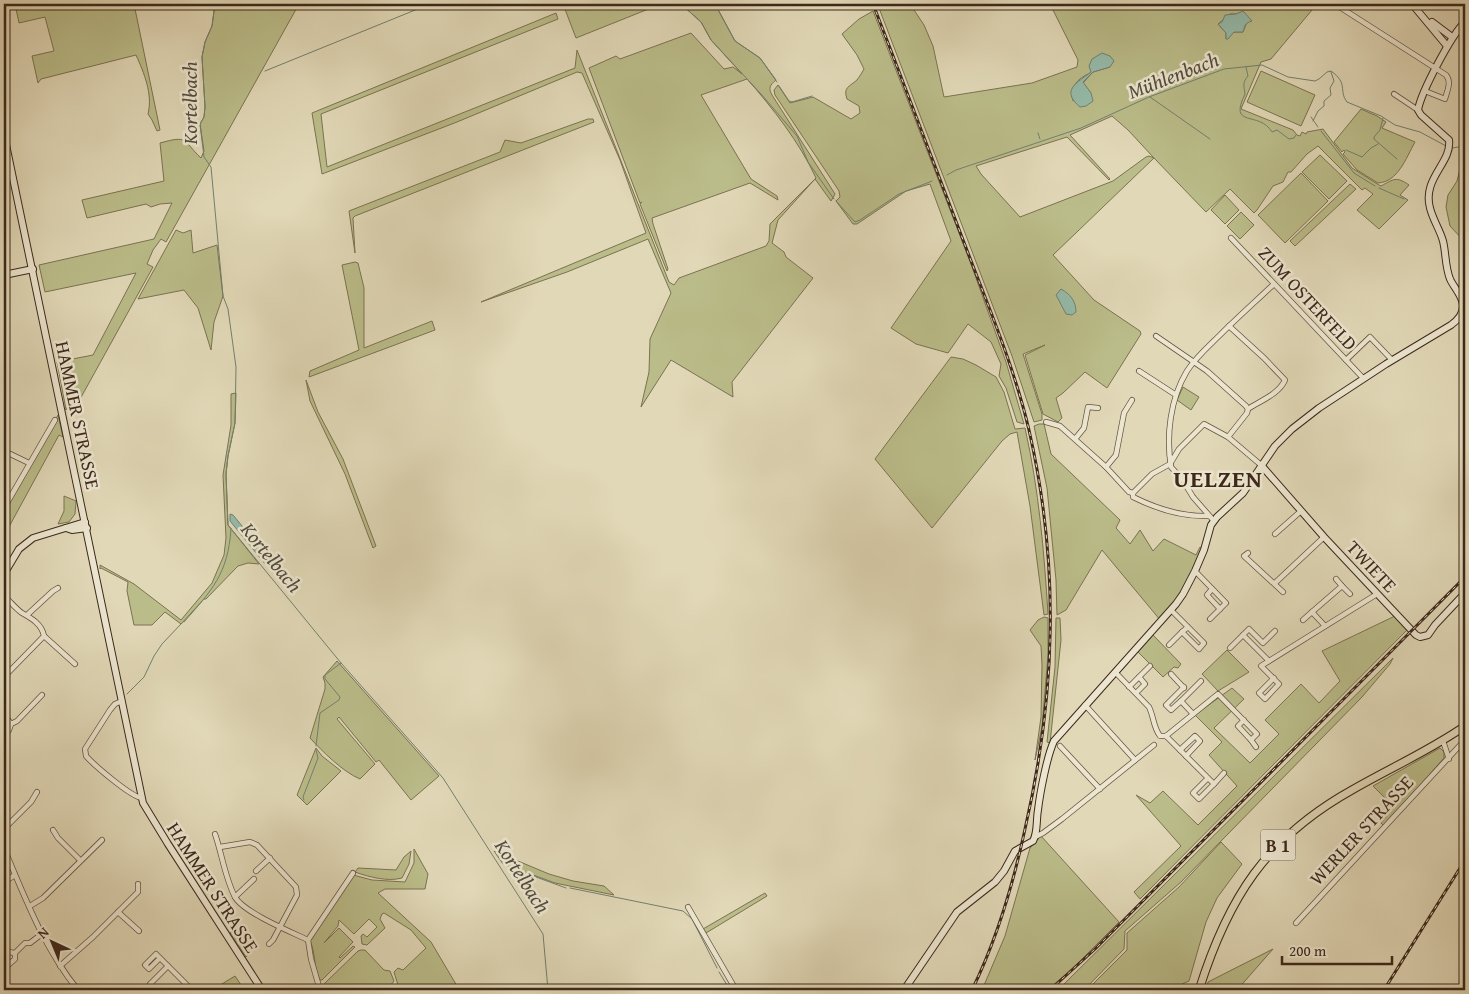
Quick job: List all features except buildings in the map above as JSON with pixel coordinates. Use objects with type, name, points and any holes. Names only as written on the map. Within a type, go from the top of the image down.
[{"type":"main road","name":"WERLER STRASSE","points":[[1199,990],[1221,930],[1238,896],[1274,849],[1319,810],[1443,741],[1465,726]]},
{"type":"street","points":[[1335,4],[1449,78],[1450,83],[1445,99],[1425,91]]},
{"type":"street","points":[[1412,4],[1447,46]]},
{"type":"street","points":[[1421,14],[1452,37]]},
{"type":"street","points":[[1418,110],[1447,46],[1465,22]]},
{"type":"street","points":[[1035,837],[1039,802],[1051,748],[1057,737],[1171,610],[1183,594],[1204,550],[1211,518],[1243,493],[1275,446],[1292,429],[1363,378],[1455,322],[1464,310],[1462,300],[1453,286],[1447,270],[1444,243],[1431,211],[1429,200],[1430,187],[1448,152],[1449,140],[1421,115],[1418,110],[1394,94]]},
{"type":"street","name":"HAMMER STRASSE","points":[[4,136],[142,798],[152,821],[262,990]]},
{"type":"street","name":"ZUM OSTERFELD","points":[[1231,238],[1363,378]]},
{"type":"street","points":[[4,275],[33,268]]},
{"type":"street","points":[[1211,518],[1193,497],[1182,479],[1172,470],[1170,464],[1170,423],[1176,395],[1182,380],[1194,361],[1274,284]]},
{"type":"street","points":[[1228,437],[1241,423],[1248,409],[1270,396],[1285,380],[1229,326]]},
{"type":"street","points":[[1156,336],[1194,361],[1219,381],[1248,409]]},
{"type":"street","points":[[1346,360],[1370,337],[1392,360]]},
{"type":"street","points":[[1139,371],[1176,395]]},
{"type":"street","points":[[1106,468],[1116,455],[1124,413],[1132,400]]},
{"type":"street","points":[[1075,439],[1084,428],[1088,407],[1098,408]]},
{"type":"street","points":[[7,503],[54,420]]},
{"type":"street","points":[[1046,422],[1060,426],[1129,492],[1133,493]]},
{"type":"street","points":[[1133,493],[1152,474],[1170,464],[1180,449],[1204,424],[1228,437],[1261,465]]},
{"type":"street","points":[[4,451],[29,463]]},
{"type":"street","name":"TWIETE","points":[[1261,465],[1324,537],[1414,633],[1420,637],[1428,635],[1435,624],[1465,593]]},
{"type":"street","points":[[1133,493],[1133,498],[1160,509],[1211,518]]},
{"type":"street","points":[[68,527],[78,517],[82,504]]},
{"type":"street","points":[[1275,534],[1301,511]]},
{"type":"street","points":[[4,574],[14,555],[26,543],[40,535],[68,527],[86,525]]},
{"type":"street","points":[[1274,583],[1324,537]]},
{"type":"street","points":[[1245,556],[1283,592]]},
{"type":"street","points":[[1195,572],[1226,603],[1210,619]]},
{"type":"street","points":[[1336,579],[1350,594]]},
{"type":"street","points":[[1303,620],[1342,586]]},
{"type":"street","points":[[27,615],[52,590],[58,588]]},
{"type":"street","points":[[1212,589],[1207,595],[1220,609]]},
{"type":"street","points":[[1274,678],[1259,693],[1265,699],[1280,684],[1274,678],[1261,666],[1377,594]]},
{"type":"street","points":[[6,597],[40,627],[44,636],[75,664]]},
{"type":"street","points":[[4,605],[6,597]]},
{"type":"street","points":[[1171,610],[1204,643],[1199,649],[1182,632]]},
{"type":"street","points":[[1312,612],[1325,626]]},
{"type":"street","points":[[1169,645],[1188,627]]},
{"type":"street","points":[[1230,648],[1249,629],[1263,643]]},
{"type":"street","points":[[1257,649],[1275,631]]},
{"type":"street","points":[[1243,635],[1269,661]]},
{"type":"street","points":[[4,676],[44,636]]},
{"type":"street","points":[[1129,687],[1150,666]]},
{"type":"street","points":[[1115,672],[1149,707],[1153,713],[1153,724],[1159,734],[1162,737],[1166,736],[1214,784]]},
{"type":"street","points":[[1171,674],[1189,692]]},
{"type":"street","points":[[1136,693],[1145,684],[1139,677]]},
{"type":"street","points":[[1184,687],[1166,705],[1171,710],[1201,680]]},
{"type":"street","points":[[1166,736],[1218,694],[1257,734],[1251,740]]},
{"type":"street","points":[[4,736],[11,724],[17,721],[42,695]]},
{"type":"street","points":[[122,701],[115,704],[110,710],[85,749],[86,756],[129,792],[138,798],[142,798]]},
{"type":"street","points":[[1181,701],[1194,714]]},
{"type":"street","points":[[1085,705],[1135,760]]},
{"type":"street","points":[[4,714],[11,724]]},
{"type":"street","points":[[1233,731],[1244,720]]},
{"type":"street","points":[[1238,726],[1256,747]]},
{"type":"street","points":[[1180,750],[1195,736],[1206,747]]},
{"type":"street","points":[[1186,756],[1200,741]]},
{"type":"street","points":[[1443,741],[1449,759]]},
{"type":"street","name":"WERLER STRASSE","points":[[1296,923],[1463,742]]},
{"type":"street","points":[[904,990],[953,917],[995,882],[1014,853],[1029,845],[1035,837],[1050,829],[1154,745]]},
{"type":"street","points":[[1060,746],[1100,788]]},
{"type":"street","points":[[1208,778],[1193,793],[1198,799],[1224,773]]},
{"type":"street","points":[[4,829],[31,802],[38,792]]},
{"type":"street","points":[[52,830],[80,860]]},
{"type":"street","points":[[215,834],[235,897],[244,908],[308,940]]},
{"type":"street","points":[[30,906],[43,898],[102,840]]},
{"type":"street","points":[[220,846],[254,843],[260,847],[294,884],[297,891],[296,895],[274,940],[269,944]]},
{"type":"street","points":[[4,848],[15,875],[60,966],[78,990]]},
{"type":"street","points":[[256,872],[270,858]]},
{"type":"street","points":[[320,990],[311,959],[308,940],[352,873]]},
{"type":"street","points":[[4,882],[15,875]]},
{"type":"street","points":[[235,897],[254,879]]},
{"type":"street","points":[[60,966],[75,954],[138,892],[138,884]]},
{"type":"street","points":[[688,907],[736,990]]},
{"type":"street","points":[[118,912],[139,931]]},
{"type":"street","points":[[4,956],[8,952],[14,953],[43,933]]},
{"type":"street","points":[[4,967],[15,959],[14,953]]},
{"type":"street","points":[[160,958],[192,990]]},
{"type":"street","points":[[150,984],[168,966]]},
{"type":"shaded area","points":[[15,4],[134,4],[160,130],[157,131],[148,114],[149,91],[136,55],[41,79],[38,83],[32,56],[54,51],[45,17],[19,23]]},
{"type":"shaded area","points":[[215,4],[299,4],[166,242],[161,239],[153,250],[147,264],[153,267],[79,401],[73,398],[66,410],[57,362],[93,355],[136,273],[45,292],[39,265],[154,239],[172,203],[151,207],[146,204],[87,218],[82,200],[164,181],[160,143],[181,139],[201,158],[204,151],[200,124],[204,117],[205,107],[202,57],[205,42],[212,26]]},
{"type":"shaded area","points":[[563,4],[661,4],[576,38]]},
{"type":"shaded area","points":[[681,4],[715,4],[735,41],[760,58],[776,80],[770,87],[772,95],[835,194],[831,201],[815,179],[802,152],[785,126],[747,79],[701,95],[751,179],[777,196],[778,200],[750,183],[652,218],[668,269],[667,271],[589,68],[616,56],[620,59],[691,33],[724,69],[733,67],[742,74],[711,40],[701,22]]},
{"type":"shaded area","points":[[890,4],[910,4],[924,25],[933,46],[944,97],[1032,83],[1077,67],[1078,60],[1050,4],[1317,4],[1271,59],[1261,62],[1241,109],[1293,130],[1300,136],[1302,132],[1306,134],[1307,132],[1323,129],[1352,168],[1381,186],[1395,180],[1401,180],[1409,185],[1400,195],[1408,200],[1379,229],[1357,210],[1373,194],[1365,188],[1362,190],[1318,146],[1307,154],[1291,172],[1288,172],[1283,182],[1273,186],[1254,213],[1230,189],[1206,212],[1154,158],[1053,255],[1094,300],[1140,331],[1141,334],[1107,388],[1085,372],[1056,398],[1062,418],[1058,422],[1043,414],[1025,355],[1045,345],[1023,354],[1042,414],[1042,420],[1034,422],[1012,356],[879,8]],"holes":[[[1230,14],[1236,14],[1250,21],[1247,22],[1243,32],[1234,32],[1226,39],[1226,33],[1218,24]],[[1093,72],[1083,83],[1091,93],[1073,101],[1072,93],[1078,81]],[[1112,116],[1154,158],[1149,156],[1113,181],[1020,217],[976,166],[1067,137],[1109,180],[1070,135]]]},
{"type":"shaded area","points":[[873,11],[971,264],[1006,362],[1024,424],[1017,422],[1006,388],[999,376],[1001,364],[991,342],[968,324],[948,353],[916,344],[891,328],[951,241],[930,184],[906,191],[857,224],[853,224],[836,201],[840,197],[839,191],[775,95],[774,90],[778,85],[790,103],[813,97],[851,119],[860,113],[859,106],[847,99],[846,90],[857,80],[864,69],[857,55],[842,34],[859,19]]},
{"type":"shaded area","points":[[1243,11],[1252,21],[1246,25],[1243,32],[1234,32],[1226,39],[1226,33],[1218,24],[1222,22],[1225,15]]},
{"type":"shaded area","points":[[556,13],[558,19],[321,114],[327,167],[575,68],[577,50],[669,282],[674,285],[679,278],[766,246],[769,241],[770,224],[815,179],[778,220],[772,243],[784,252],[786,257],[813,278],[732,382],[733,397],[671,360],[641,407],[649,372],[650,339],[671,293],[648,239],[567,272],[481,302],[646,233],[620,160],[582,73],[577,72],[457,122],[322,174],[312,113]]},
{"type":"shaded area","points":[[1102,53],[1110,56],[1114,61],[1110,67],[1093,72],[1083,82],[1091,93],[1093,101],[1086,106],[1080,107],[1071,96],[1071,91],[1076,83],[1091,72],[1089,66],[1092,59]]},
{"type":"shaded area","points":[[1261,71],[1315,95],[1301,126],[1247,102]]},
{"type":"shaded area","points":[[1361,109],[1386,122],[1382,128],[1415,142],[1401,168],[1385,182],[1378,183],[1357,170],[1343,154],[1344,150],[1342,152],[1334,142]]},
{"type":"shaded area","points":[[588,119],[593,119],[594,122],[355,216],[353,218],[355,253],[349,211],[500,152],[505,140],[521,143]]},
{"type":"shaded area","points":[[1320,155],[1347,181],[1329,199],[1302,172]]},
{"type":"shaded area","points":[[1462,161],[1465,161],[1464,241],[1450,226],[1446,207],[1448,195],[1457,181]]},
{"type":"shaded area","points":[[1301,173],[1328,201],[1285,243],[1258,215]]},
{"type":"shaded area","points":[[1350,184],[1356,189],[1295,246],[1290,241]]},
{"type":"shaded area","points":[[1225,195],[1239,210],[1225,224],[1211,210]]},
{"type":"shaded area","points":[[1241,212],[1254,225],[1240,239],[1227,226]]},
{"type":"shaded area","points":[[176,230],[183,233],[191,230],[193,253],[217,245],[223,296],[214,322],[211,350],[198,308],[184,290],[138,299]]},
{"type":"shaded area","points":[[358,263],[364,288],[364,348],[432,321],[435,330],[309,377],[310,371],[359,350],[342,265]]},
{"type":"shaded area","points":[[1061,289],[1074,301],[1076,312],[1072,315],[1066,314],[1056,295]]},
{"type":"shaded area","points":[[951,357],[963,359],[996,377],[1004,392],[1015,429],[1025,428],[1034,474],[1040,521],[1048,614],[1044,615],[1030,506],[1017,432],[1010,434],[1002,441],[932,528],[875,459]]},
{"type":"shaded area","points":[[306,380],[318,412],[343,459],[376,546],[373,548],[345,474],[310,401]]},
{"type":"shaded area","points":[[1183,387],[1199,397],[1191,410],[1177,400]]},
{"type":"shaded area","points":[[236,393],[235,423],[226,474],[228,525],[259,564],[248,563],[238,566],[181,624],[165,612],[152,625],[134,625],[127,591],[128,582],[100,569],[100,565],[134,584],[181,620],[212,583],[224,555],[226,538],[223,475],[231,425],[231,394]]},
{"type":"shaded area","points":[[58,415],[63,437],[59,435],[4,536],[4,511]]},
{"type":"shaded area","points":[[1044,424],[1051,454],[1120,520],[1116,528],[1130,544],[1140,530],[1153,551],[1164,539],[1196,555],[1200,547],[1204,550],[1195,571],[1161,621],[1102,550],[1066,610],[1057,615],[1056,580],[1047,488],[1034,426]]},
{"type":"shaded area","points":[[64,496],[76,501],[75,514],[69,522],[58,524],[64,511]]},
{"type":"shaded area","points":[[230,514],[233,515],[271,561],[266,565],[230,521]]},
{"type":"shaded area","points":[[1397,615],[1409,628],[1140,899],[1134,892],[1181,846],[1136,795],[1150,803],[1163,791],[1198,825],[1237,786],[1209,755],[1222,742],[1195,715],[1232,688],[1244,699],[1214,728],[1250,763],[1279,734],[1265,720],[1301,684],[1319,703],[1340,681],[1322,651]]},
{"type":"shaded area","points":[[1044,617],[1048,618],[1048,655],[1042,727],[1035,760],[1041,717],[1042,665],[1041,646],[1030,630],[1038,620]]},
{"type":"shaded area","points":[[1056,618],[1060,618],[1061,640],[1050,743],[1047,742],[1055,667]]},
{"type":"shaded area","points":[[1153,635],[1181,664],[1178,668],[1174,667],[1163,677],[1137,651]]},
{"type":"shaded area","points":[[1227,650],[1249,672],[1218,691],[1202,674]]},
{"type":"shaded area","points":[[1393,658],[1362,697],[1181,882],[1125,931],[1124,949],[1084,990],[1058,990]]},
{"type":"shaded area","points":[[337,661],[439,776],[411,800],[379,760],[376,762],[339,717],[337,719],[375,764],[360,779],[340,766],[310,738],[325,689],[323,677]]},
{"type":"shaded area","points":[[316,748],[322,756],[341,771],[307,805],[297,795]]},
{"type":"shaded area","points":[[1440,748],[1444,752],[1444,758],[1384,826],[1381,823],[1394,807],[1373,786]]},
{"type":"shaded area","points":[[1041,836],[1119,922],[1070,971],[1047,990],[982,990],[1005,936],[1030,848]]},
{"type":"shaded area","points":[[1221,842],[1242,864],[1217,898],[1206,922],[1189,981],[1169,990],[1087,990],[1127,950],[1127,933],[1179,887]]},
{"type":"shaded area","points":[[414,849],[428,874],[425,889],[385,889],[378,893],[431,942],[457,986],[452,990],[405,990],[398,985],[394,972],[398,968],[403,970],[426,948],[411,930],[384,913],[380,919],[385,928],[367,945],[362,944],[361,936],[363,934],[367,937],[377,927],[369,919],[354,934],[339,920],[338,926],[324,943],[339,928],[353,942],[339,957],[353,946],[355,947],[320,980],[310,941],[353,875],[372,880],[405,882],[414,863]]},
{"type":"shaded area","points":[[411,851],[409,864],[402,878],[385,879],[355,872],[358,868],[396,870],[404,857]]},
{"type":"shaded area","points":[[494,851],[549,874],[573,881],[604,886],[614,895],[555,883],[503,864]]},
{"type":"shaded area","points":[[765,893],[767,896],[706,933],[703,929]]},
{"type":"shaded area","points":[[237,927],[258,945],[246,957],[230,933]]},
{"type":"shaded area","points":[[1273,949],[1237,990],[1206,990],[1208,982]]},
{"type":"shaded area","points":[[361,950],[365,950],[384,970],[390,971],[394,981],[387,990],[326,990],[324,984]]},
{"type":"shaded area","points":[[235,976],[243,988],[249,985],[253,990],[212,990]]},
{"type":"waterway","name":"Kortelbach","points":[[215,4],[212,26],[205,42],[202,57],[205,107],[204,117],[200,124],[204,157],[211,167],[223,296],[228,309],[236,367],[235,423],[226,474],[228,525],[341,663],[443,778],[543,934],[548,990]]},
{"type":"waterway","points":[[265,71],[430,4]]},
{"type":"waterway","points":[[681,4],[701,22],[711,40],[797,136],[808,162],[834,199]]},
{"type":"waterway","points":[[715,4],[735,41],[760,58],[777,82]]},
{"type":"waterway","name":"Mühlenbach","points":[[947,175],[956,170],[1081,128],[1149,97],[1224,69],[1262,65],[1288,77],[1315,81],[1331,71],[1342,83],[1344,98],[1347,102],[1381,116],[1395,125],[1420,132],[1446,146]]},
{"type":"waterway","points":[[1246,67],[1248,76],[1244,83],[1245,94],[1240,112],[1243,116],[1266,125],[1272,132],[1277,130],[1289,139],[1294,138],[1296,135]]},
{"type":"waterway","points":[[1313,121],[1318,111],[1324,106],[1324,101],[1331,95],[1330,88],[1334,81],[1331,72]]},
{"type":"waterway","points":[[779,86],[789,101],[792,102],[812,96]]},
{"type":"waterway","points":[[1150,97],[1210,139]]},
{"type":"waterway","points":[[1311,117],[1318,127]]},
{"type":"waterway","points":[[1383,118],[1380,130],[1374,139],[1397,159]]},
{"type":"waterway","points":[[1321,131],[1354,173],[1375,186]]},
{"type":"waterway","points":[[1038,133],[1040,139]]},
{"type":"waterway","points":[[1346,150],[1362,157],[1378,144]]},
{"type":"waterway","name":"Mühlenbach","points":[[1452,148],[1465,146]]},
{"type":"waterway","points":[[836,201],[855,222],[899,194],[932,181]]},
{"type":"waterway","points":[[1379,188],[1404,199]]},
{"type":"waterway","points":[[184,622],[217,580],[226,558],[231,529]]},
{"type":"waterway","points":[[127,694],[144,677],[162,644],[181,624]]},
{"type":"waterway","points":[[316,746],[320,713],[339,700],[340,697],[325,679],[325,675],[341,663]]},
{"type":"waterway","points":[[304,800],[303,797],[318,758],[316,750]]},
{"type":"waterway","points":[[514,869],[566,888]]},
{"type":"waterway","points":[[570,888],[683,911],[692,919],[717,968]]},
{"type":"waterway","points":[[719,972],[730,990]]},
{"type":"railway","points":[[873,4],[1016,383],[1029,430],[1046,531],[1050,580],[1048,679],[1035,779],[1010,891],[997,931],[972,990]]},
{"type":"railway","points":[[1050,990],[1095,949],[1465,577]]},
{"type":"railway","points":[[1384,990],[1465,860]]},
{"type":"district","name":"UELZEN","points":[[1218,478]]}]
